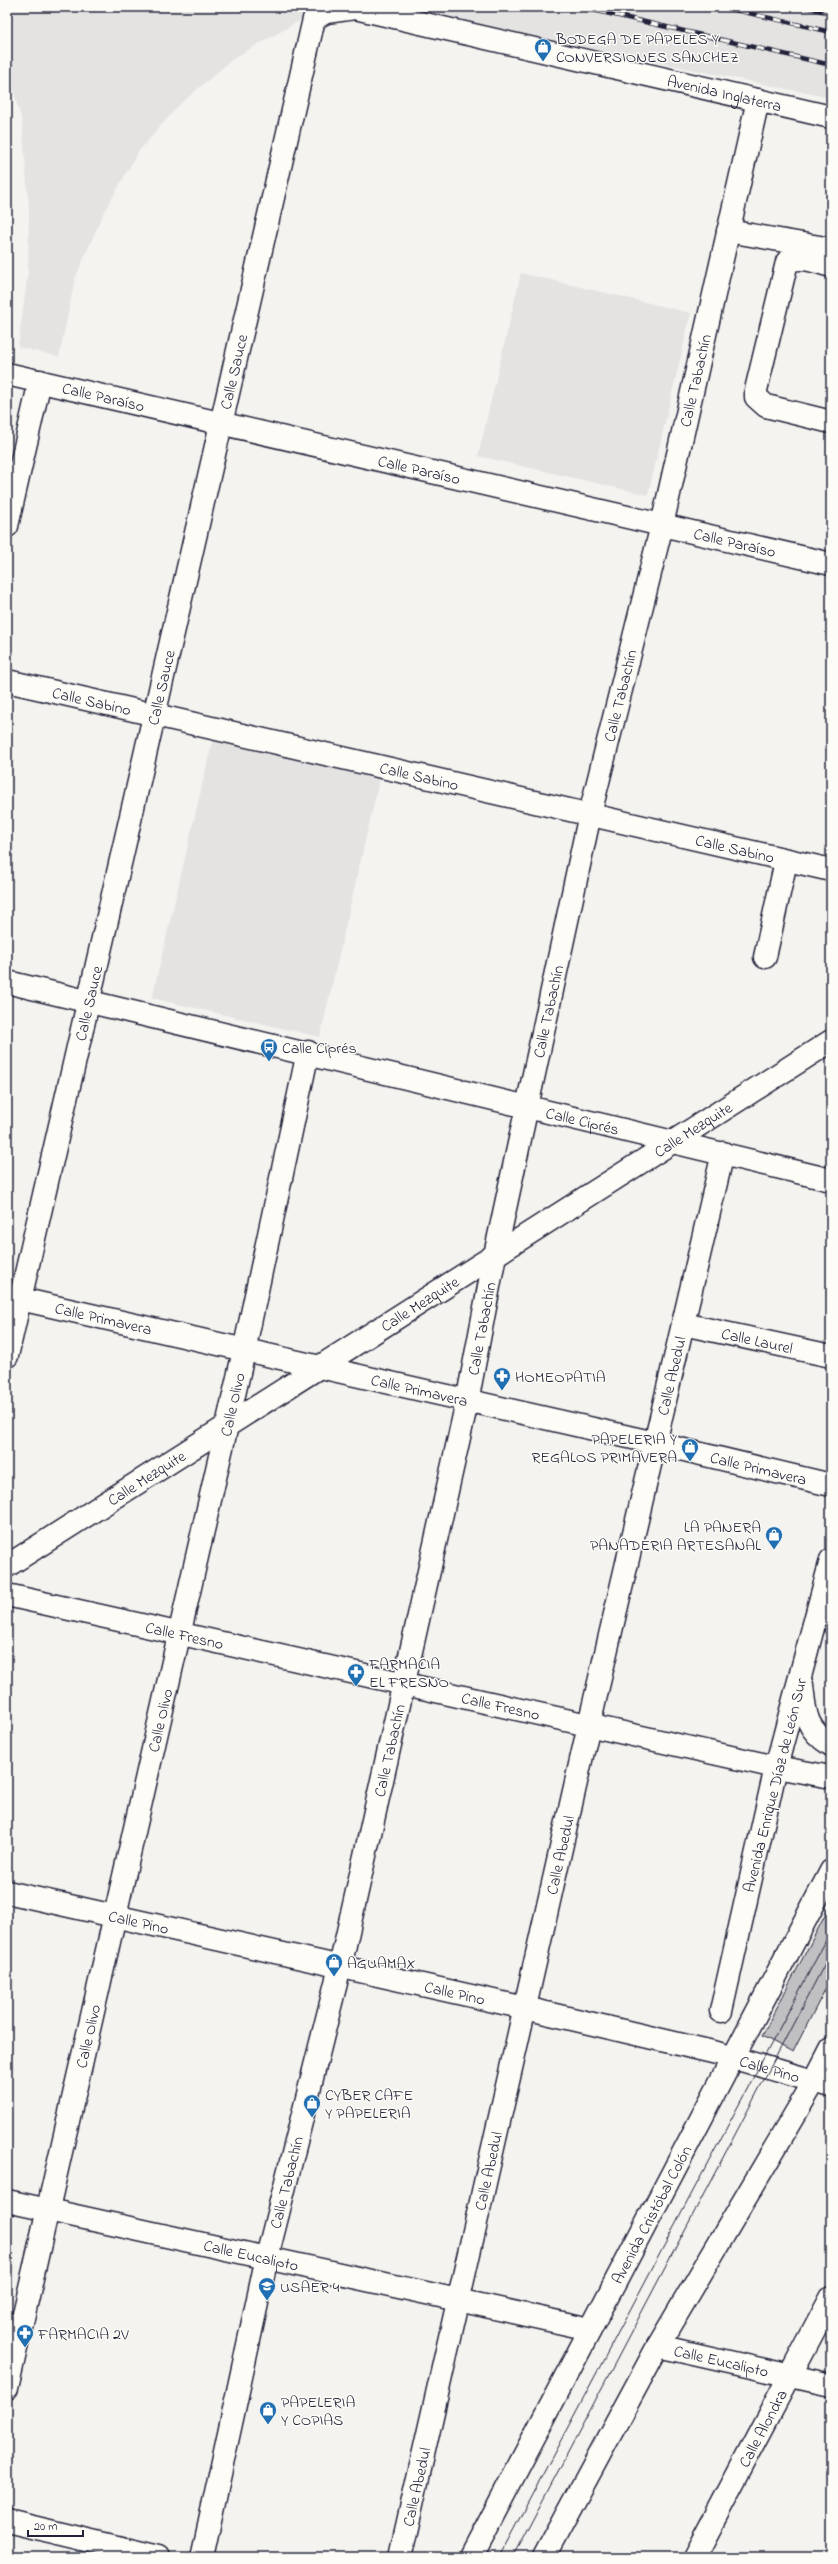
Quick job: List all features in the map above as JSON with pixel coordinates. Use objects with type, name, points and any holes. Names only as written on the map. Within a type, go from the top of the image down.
[{"type":"street","name":"Avenida Inglaterra","points":[[314,19],[326,12],[356,8],[831,117]]},
{"type":"street","name":"Calle Sauce","points":[[7,1356],[14,1297],[89,1000],[314,19]]},
{"type":"street","name":"Calle Tabachín","points":[[202,2557],[267,2257],[340,1967],[402,1684],[467,1402],[495,1255],[526,1106],[590,814],[662,525],[758,100]]},
{"type":"street","points":[[728,231],[831,249]]},
{"type":"street","points":[[831,266],[801,259],[794,259],[788,262],[756,390],[756,397],[766,406],[831,422]]},
{"type":"street","name":"Calle Paraíso","points":[[24,378],[831,564]]},
{"type":"street","points":[[7,461],[24,378]]},
{"type":"street","points":[[7,526],[24,378]]},
{"type":"street","name":"Calle Sabino","points":[[7,681],[590,814],[786,861],[831,870]]},
{"type":"street","points":[[766,957],[786,861]]},
{"type":"street","name":"Calle Ciprés","points":[[7,982],[89,1000],[526,1106],[675,1140],[831,1180]]},
{"type":"street","name":"Calle Mezquite","points":[[7,1566],[831,1041]]},
{"type":"street","name":"Calle Olivo","points":[[7,2388],[49,2210],[113,1914],[244,1351],[308,1052]]},
{"type":"street","name":"Calle Abedul","points":[[400,2557],[589,1725],[723,1153]]},
{"type":"street","name":"Calle Primavera","points":[[14,1297],[467,1402],[655,1443],[831,1485]]},
{"type":"street","name":"Calle Laurel","points":[[683,1324],[831,1356]]},
{"type":"street","name":"Avenida Enrique Díaz de León Sur","points":[[721,2011],[776,1767],[831,1560]]},
{"type":"street","name":"Calle Fresno","points":[[7,1595],[776,1767],[831,1777]]},
{"type":"street","points":[[801,1675],[809,1724],[816,1736],[831,1745]]},
{"type":"street","name":"Avenida Cristóbal Colón","points":[[471,2557],[831,1871]]},
{"type":"street","name":"Calle Pino","points":[[7,1892],[113,1914],[733,2057],[822,2084]]},
{"type":"street","points":[[544,2557],[658,2346],[822,2084],[831,2049]]},
{"type":"street","name":"Calle Eucalipto","points":[[7,2200],[458,2298],[590,2329]]},
{"type":"street","name":"Calle Alondra","points":[[694,2557],[831,2298]]},
{"type":"street","name":"Calle Eucalipto","points":[[658,2346],[831,2385]]},
{"type":"street","points":[[7,2521],[159,2557]]},
{"type":"shaded area","points":[[7,7],[324,7],[234,58],[180,104],[138,152],[102,216],[75,279],[59,357],[18,347],[28,272],[29,209],[22,121],[7,68]]},
{"type":"shaded area","points":[[387,7],[831,7],[831,98]]},
{"type":"shaded area","points":[[521,273],[691,313],[648,495],[478,456]]},
{"type":"shaded area","points":[[213,739],[380,777],[320,1037],[152,998]]},
{"type":"building","points":[[831,1904],[831,1978],[793,2052],[762,2036]]},
{"type":"tram line","points":[[499,2557],[831,1931]]},
{"type":"tram line","points":[[513,2557],[831,1952]]},
{"type":"railway","points":[[580,7],[831,65]]},
{"type":"railway","points":[[722,7],[831,32]]},
{"type":"railway","points":[[805,7],[831,13]]},
{"type":"place","name":"BODEGA DE PAPELES Y CONVERSIONES SANCHEZ","points":[[543,62]]},
{"type":"place","name":"Calle Ciprés","points":[[269,1062]]},
{"type":"place","name":"HOMEOPATIA","points":[[502,1391]]},
{"type":"place","name":"PAPELERIA Y REGALOS PRIMAVERA","points":[[690,1462]]},
{"type":"place","name":"LA PANERA PANADERIA ARTESANAL","points":[[774,1550]]},
{"type":"place","name":"FARMACIA EL FRESNO","points":[[356,1687]]},
{"type":"place","name":"AGUAMAX","points":[[334,1977]]},
{"type":"place","name":"CYBER CAFE Y PAPELERIA","points":[[312,2118]]},
{"type":"place","name":"USAER 4","points":[[267,2301]]},
{"type":"place","name":"FARMACIA 2V","points":[[25,2348]]},
{"type":"place","name":"PAPELERIA Y COPIAS","points":[[268,2425]]}]
